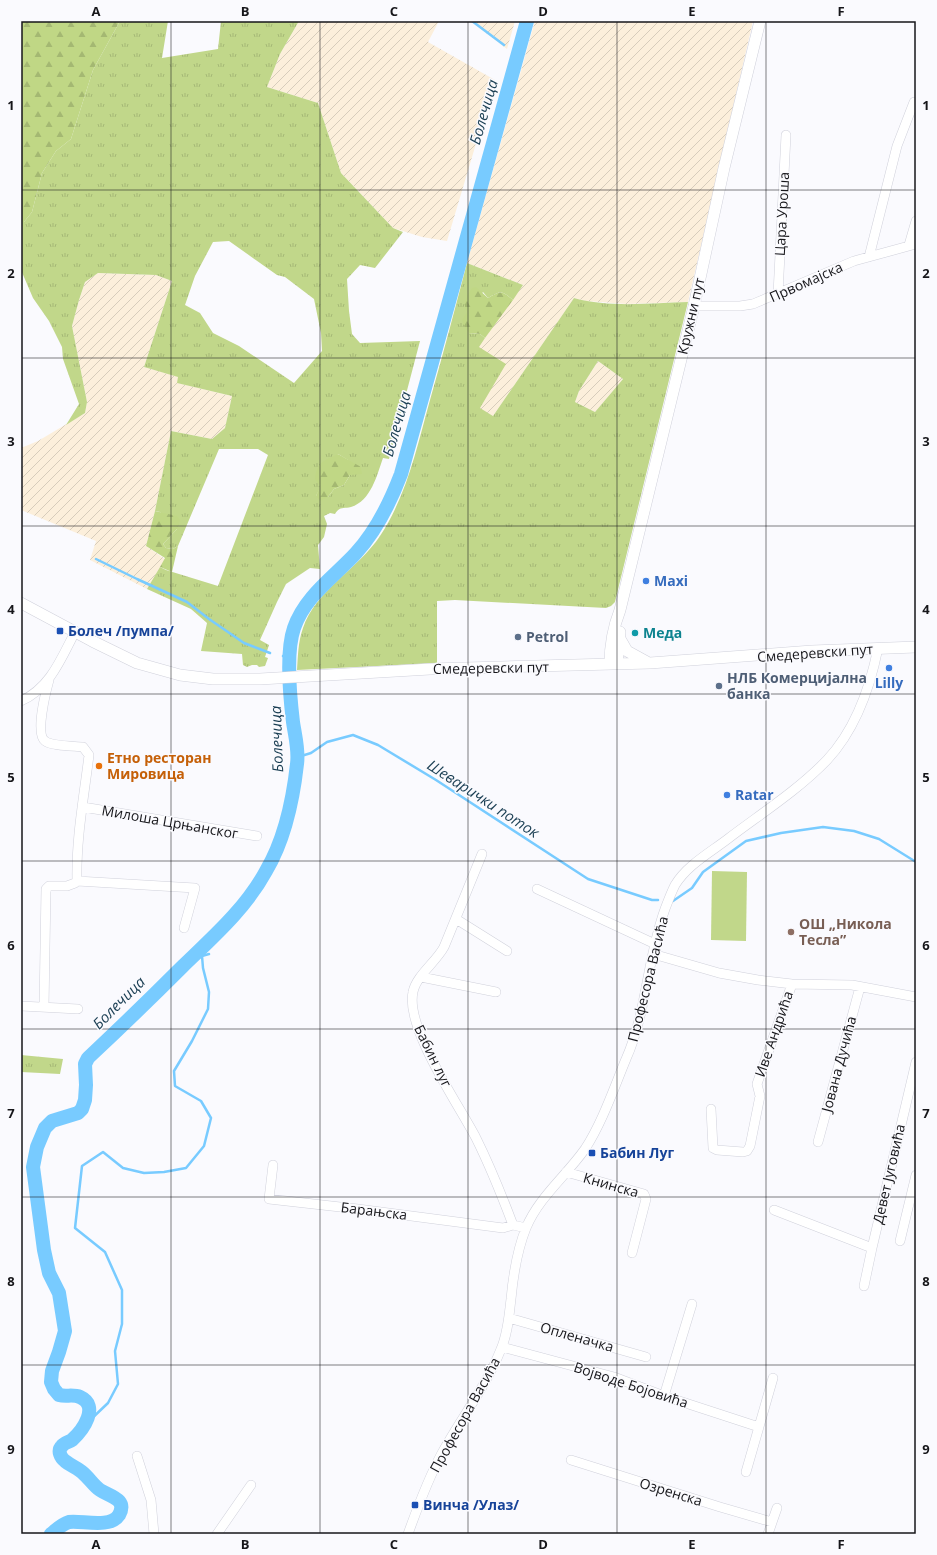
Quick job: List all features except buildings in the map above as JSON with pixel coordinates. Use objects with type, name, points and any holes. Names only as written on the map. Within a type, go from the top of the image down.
[{"type":"main road","name":"Кружни пут","points":[[614,664],[615,623],[620,610],[694,306],[724,168],[760,21]]},
{"type":"main road","name":"Смедеревски пут","points":[[21,603],[137,663],[180,675],[224,679],[493,667],[650,663],[878,648],[916,647]]},
{"type":"main road","points":[[590,665],[604,656],[615,640],[627,651],[650,663]]},
{"type":"street","points":[[869,256],[896,152],[914,102]]},
{"type":"street","name":"Цара Уроша","points":[[778,294],[786,135]]},
{"type":"street","points":[[912,244],[916,221]]},
{"type":"street","name":"Првомајска","points":[[694,306],[740,306],[759,302],[832,269],[869,256],[912,244]]},
{"type":"street","points":[[21,702],[38,691],[49,680],[75,632]]},
{"type":"street","name":"Професора Васића","points":[[408,1534],[426,1486],[436,1465],[447,1444],[486,1382],[502,1347],[509,1318],[516,1266],[526,1228],[542,1201],[586,1147],[630,1051],[640,1022],[661,921],[671,894],[684,873],[700,859],[792,791],[823,764],[840,745],[863,701],[872,677],[878,648]]},
{"type":"street","points":[[49,680],[41,735],[44,740],[49,743],[83,748],[89,755],[76,857],[77,881]]},
{"type":"street","name":"Милоша Црњанског","points":[[83,807],[257,836]]},
{"type":"street","name":"Бабин луг","points":[[482,854],[456,920],[439,956],[416,983],[412,992],[413,1004],[419,1033],[487,1161],[513,1225]]},
{"type":"street","points":[[44,1007],[46,888],[49,886],[67,886],[77,881],[195,888],[184,928]]},
{"type":"street","points":[[537,889],[655,944]]},
{"type":"street","points":[[456,920],[507,951]]},
{"type":"street","points":[[653,954],[719,973],[758,980],[792,984],[852,985],[916,997]]},
{"type":"street","points":[[421,977],[496,992]]},
{"type":"street","name":"Иве Андрића","points":[[711,1109],[713,1148],[717,1150],[747,1151],[750,1146],[760,1096],[757,1084],[792,984]]},
{"type":"street","name":"Јована Дучића","points":[[818,1142],[860,987]]},
{"type":"street","points":[[21,1006],[78,1009]]},
{"type":"street","name":"Девет Југовића","points":[[864,1286],[916,1062]]},
{"type":"street","name":"Барањска","points":[[273,1165],[269,1199],[503,1228],[513,1225]]},
{"type":"street","name":"Книнска","points":[[566,1172],[644,1194],[646,1199],[632,1253]]},
{"type":"street","points":[[900,1241],[916,1175]]},
{"type":"street","points":[[774,1210],[872,1248]]},
{"type":"street","points":[[513,1225],[526,1228]]},
{"type":"street","points":[[664,1396],[692,1304]]},
{"type":"street","name":"Опленачка","points":[[509,1318],[646,1357]]},
{"type":"street","name":"Војводе Бојовића","points":[[502,1347],[614,1377],[664,1396],[759,1427]]},
{"type":"street","points":[[746,1472],[773,1378]]},
{"type":"street","points":[[137,1456],[151,1500],[154,1534]]},
{"type":"street","name":"Озренска","points":[[570,1460],[772,1522]]},
{"type":"street","points":[[217,1534],[251,1485]]},
{"type":"street","points":[[768,1534],[777,1508]]},
{"type":"shaded area","points":[[299,21],[439,21],[428,42],[495,80],[447,241],[422,237],[393,228],[341,173],[318,103],[267,87],[280,54]]},
{"type":"shaded area","points":[[473,21],[515,21],[507,49],[473,23]]},
{"type":"shaded area","points":[[535,21],[753,21],[688,302],[627,304],[586,301],[574,298],[493,416],[479,408],[478,347],[523,285],[467,263]]},
{"type":"shaded area","points":[[98,273],[156,275],[172,281],[144,367],[179,377],[178,383],[232,396],[225,428],[212,439],[171,431],[155,511],[146,546],[165,559],[147,589],[90,560],[96,541],[21,510],[21,448],[38,441],[85,413],[87,402],[72,326],[85,282]]},
{"type":"shaded area","points":[[598,361],[623,379],[595,412],[575,402],[579,391]]},
{"type":"green space","points":[[21,21],[120,21],[93,70],[71,139],[56,151],[42,173],[32,212],[24,222],[21,222]]},
{"type":"green space","points":[[120,21],[168,21],[162,58],[218,49],[221,21],[299,21],[280,54],[267,87],[318,103],[341,173],[393,228],[403,232],[375,268],[360,265],[347,279],[352,334],[360,343],[420,341],[389,459],[383,458],[376,479],[364,499],[351,507],[340,509],[335,514],[330,513],[324,516],[327,524],[324,537],[318,545],[320,569],[310,568],[286,584],[260,640],[269,645],[265,657],[268,658],[265,666],[259,667],[257,665],[252,665],[247,667],[243,665],[242,654],[201,651],[207,623],[191,609],[147,589],[160,567],[218,586],[268,455],[258,449],[219,449],[178,546],[173,549],[166,548],[163,544],[177,529],[160,512],[155,511],[171,431],[212,439],[225,428],[232,396],[177,383],[178,377],[144,367],[172,281],[156,275],[98,273],[85,282],[72,326],[87,402],[85,413],[66,425],[79,404],[63,359],[62,347],[49,321],[33,298],[21,270],[21,222],[24,222],[32,212],[42,173],[56,151],[71,139],[93,70]],"holes":[[[229,241],[277,275],[285,277],[314,299],[321,333],[322,351],[294,383],[239,346],[213,333],[200,313],[185,305],[195,276],[213,242]],[[338,454],[348,460],[350,475],[344,485],[334,489],[328,497],[316,496]]]},
{"type":"green space","points":[[467,263],[523,285],[513,300],[503,293],[498,293],[488,298],[483,292],[467,312],[469,333],[480,334],[485,338],[479,347],[506,364],[480,408],[493,416],[574,298],[616,304],[688,302],[615,602],[606,608],[455,600],[437,601],[437,663],[297,670],[300,638],[309,615],[327,591],[371,548],[380,536],[397,504],[416,453]],"holes":[[[598,361],[623,379],[595,412],[575,402],[579,391]]]},
{"type":"green space","points":[[476,287],[488,298],[498,293],[503,293],[513,300],[485,338],[480,334],[469,333],[462,320],[467,312],[465,303],[467,297],[472,288]]},
{"type":"green space","points":[[338,454],[361,467],[362,474],[350,475],[344,485],[334,489],[328,497],[320,501],[316,496],[320,487],[315,479],[317,469],[319,465]]},
{"type":"green space","points":[[155,511],[177,516],[180,520],[177,529],[163,544],[166,548],[173,549],[178,546],[172,572],[160,567],[165,558],[146,546]]},
{"type":"green space","points":[[712,871],[747,872],[746,941],[711,940]]},
{"type":"green space","points":[[21,1055],[63,1059],[60,1074],[21,1072]]},
{"type":"waterway","points":[[472,21],[504,45]]},
{"type":"waterway","name":"Болечица","points":[[51,1534],[69,1522],[109,1522],[119,1515],[121,1505],[116,1499],[100,1490],[81,1471],[65,1461],[60,1454],[62,1446],[72,1440],[85,1424],[88,1418],[89,1406],[86,1401],[80,1397],[59,1395],[51,1382],[52,1371],[65,1331],[59,1293],[49,1273],[44,1250],[33,1167],[37,1147],[45,1128],[52,1121],[78,1113],[82,1109],[85,1100],[85,1064],[88,1058],[228,922],[258,885],[273,859],[287,819],[297,759],[289,674],[290,649],[294,628],[305,606],[356,553],[377,526],[401,474],[527,21]]},
{"type":"waterway","points":[[96,559],[187,602],[244,643],[270,653]]},
{"type":"waterway","name":"Болечица","points":[[283,656],[289,657]]},
{"type":"waterway","name":"Шеварички поток","points":[[298,757],[311,753],[327,742],[353,735],[378,745],[436,780],[588,879],[652,900],[658,900]]},
{"type":"waterway","name":"Шеварички поток","points":[[673,901],[692,888],[703,872],[746,841],[781,833],[823,827],[854,831],[879,839],[916,862]]},
{"type":"waterway","name":"Болечица","points":[[87,1423],[108,1403],[118,1384],[115,1351],[122,1324],[122,1290],[105,1252],[75,1228],[82,1166],[103,1152],[123,1168],[144,1173],[164,1172],[186,1168],[204,1146],[211,1118],[201,1101],[175,1086],[174,1071],[192,1041],[208,1009],[209,992],[203,968],[202,956],[209,954]]},
{"type":"place","name":"Maxi","points":[[646,581]]},
{"type":"place","name":"Болеч /пумпа/","points":[[60,631]]},
{"type":"place","name":"Меда","points":[[635,633]]},
{"type":"place","name":"Petrol","points":[[518,637]]},
{"type":"place","name":"Lilly","points":[[889,668]]},
{"type":"place","name":"НЛБ Комерцијална банка","points":[[719,686]]},
{"type":"place","name":"Етно ресторан Мировица","points":[[99,766]]},
{"type":"place","name":"Ratar","points":[[727,795]]},
{"type":"place","name":"ОШ „Никола Тесла”","points":[[791,932]]},
{"type":"place","name":"Бабин Луг","points":[[592,1153]]},
{"type":"place","name":"Винча /Улаз/","points":[[415,1505]]}]
